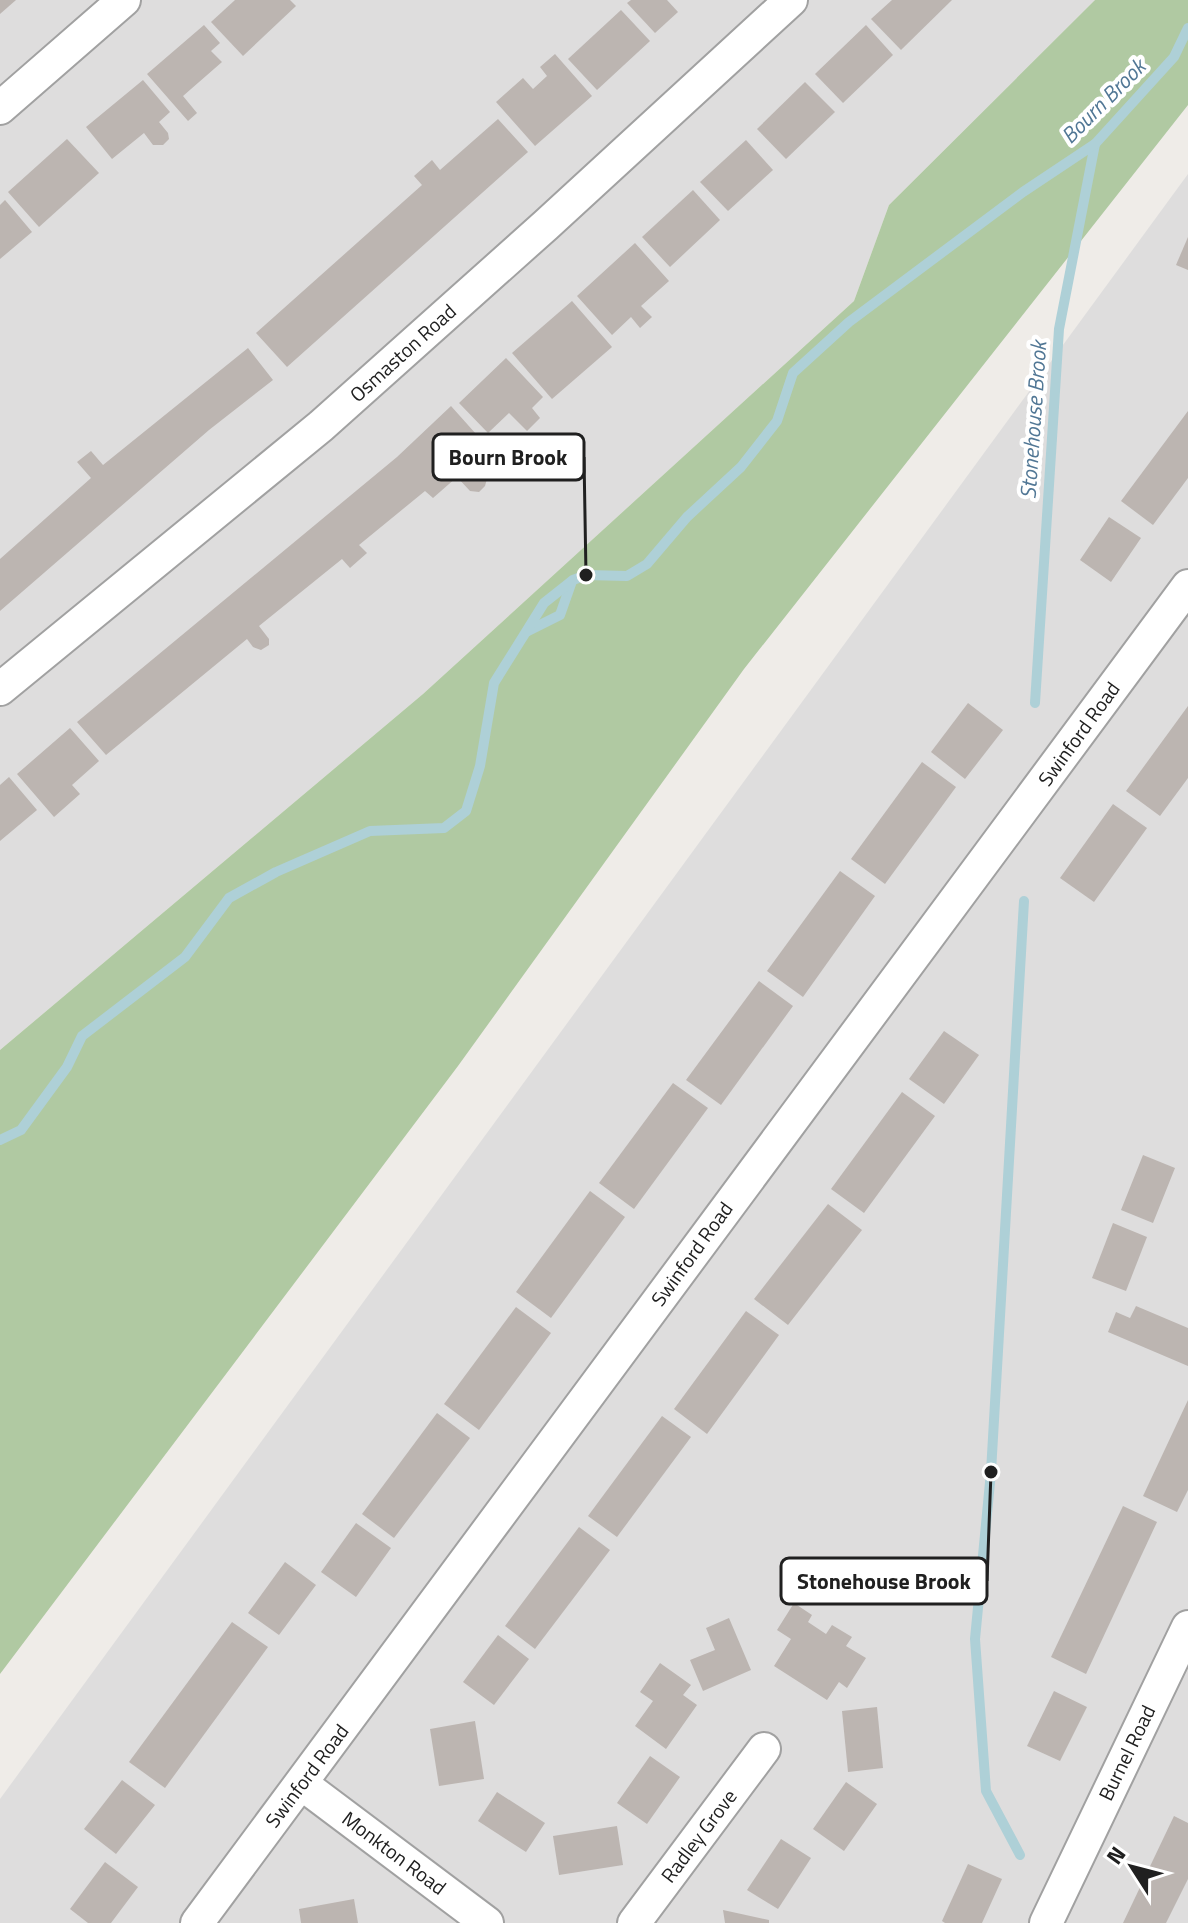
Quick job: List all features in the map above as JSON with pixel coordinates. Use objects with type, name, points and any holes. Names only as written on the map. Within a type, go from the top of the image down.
[{"type":"street","points":[[0,108],[124,0]]},
{"type":"street","name":"Osmaston Road","points":[[0,689],[321,426],[791,0]]},
{"type":"street","name":"Swinford Road","points":[[197,1923],[1188,586]]},
{"type":"street","name":"Burnel Road","points":[[1046,1923],[1188,1627]]},
{"type":"street","name":"Radley Grove","points":[[634,1923],[764,1749]]},
{"type":"street","name":"Monkton Road","points":[[302,1784],[487,1923]]},
{"type":"shaded area","points":[[0,0],[1095,0],[889,205],[854,301],[423,694],[0,1050]]},
{"type":"shaded area","points":[[1188,174],[1188,1923],[0,1923],[0,1799]]},
{"type":"green space","points":[[1095,0],[1188,0],[1188,105],[744,669],[458,1066],[0,1674],[0,1050],[423,694],[854,301],[889,205]]},
{"type":"building","points":[[0,0],[16,0],[0,14]]},
{"type":"building","points":[[235,0],[290,0],[296,6],[243,56],[211,22]]},
{"type":"building","points":[[631,0],[667,0],[678,12],[655,33],[627,3]]},
{"type":"building","points":[[892,0],[952,0],[901,50],[871,19]]},
{"type":"building","points":[[621,10],[650,41],[597,90],[568,59]]},
{"type":"building","points":[[204,25],[220,43],[211,51],[222,62],[183,96],[197,113],[188,121],[147,74]]},
{"type":"building","points":[[866,25],[893,55],[843,103],[815,74]]},
{"type":"building","points":[[555,54],[592,96],[535,146],[496,102],[523,78],[533,89],[547,76],[540,67]]},
{"type":"building","points":[[143,80],[170,112],[159,122],[169,139],[163,145],[153,145],[144,133],[112,159],[86,127]]},
{"type":"building","points":[[805,82],[835,112],[786,159],[757,129]]},
{"type":"building","points":[[498,119],[528,152],[287,367],[256,333],[422,185],[414,176],[432,160],[440,170]]},
{"type":"building","points":[[67,139],[99,173],[39,227],[8,192]]},
{"type":"building","points":[[746,140],[773,170],[728,211],[700,182]]},
{"type":"building","points":[[693,190],[720,220],[670,267],[642,237]]},
{"type":"building","points":[[5,200],[32,232],[0,259],[0,205]]},
{"type":"building","points":[[1188,237],[1188,270],[1176,265]]},
{"type":"building","points":[[635,243],[669,281],[641,306],[652,317],[640,328],[631,317],[612,335],[577,296]]},
{"type":"building","points":[[572,301],[612,347],[552,399],[512,353]]},
{"type":"building","points":[[248,348],[273,380],[209,430],[0,611],[0,559],[91,478],[77,462],[91,451],[103,465]]},
{"type":"building","points":[[506,358],[543,397],[532,408],[540,418],[527,431],[509,413],[488,433],[459,403]]},
{"type":"building","points":[[451,406],[493,453],[479,466],[488,475],[485,486],[479,492],[470,491],[457,477],[433,498],[425,491],[359,545],[367,553],[350,568],[342,559],[259,626],[269,639],[269,645],[261,650],[253,647],[247,639],[106,755],[77,722],[397,457]]},
{"type":"building","points":[[1188,411],[1188,478],[1153,525],[1121,501]]},
{"type":"building","points":[[1109,517],[1141,538],[1111,582],[1080,560]]},
{"type":"building","points":[[968,703],[1003,730],[965,779],[931,752]]},
{"type":"building","points":[[1188,706],[1188,778],[1160,816],[1126,791]]},
{"type":"building","points":[[70,728],[99,761],[72,785],[80,794],[54,817],[17,774]]},
{"type":"building","points":[[922,762],[956,787],[885,884],[851,859]]},
{"type":"building","points":[[9,777],[37,810],[0,841],[0,785]]},
{"type":"building","points":[[1113,804],[1147,828],[1094,902],[1060,878]]},
{"type":"building","points":[[840,871],[875,896],[803,997],[767,971]]},
{"type":"building","points":[[759,981],[793,1006],[721,1105],[686,1080]]},
{"type":"building","points":[[944,1031],[979,1055],[944,1104],[909,1079]]},
{"type":"building","points":[[673,1083],[708,1108],[634,1209],[599,1183]]},
{"type":"building","points":[[902,1092],[935,1116],[864,1213],[831,1189]]},
{"type":"building","points":[[1143,1155],[1175,1168],[1153,1223],[1121,1210]]},
{"type":"building","points":[[590,1191],[625,1217],[551,1318],[516,1292]]},
{"type":"building","points":[[828,1204],[862,1230],[788,1325],[754,1299]]},
{"type":"building","points":[[1113,1223],[1147,1237],[1126,1291],[1092,1278]]},
{"type":"building","points":[[1136,1306],[1188,1328],[1188,1366],[1108,1332],[1116,1312],[1130,1318]]},
{"type":"building","points":[[516,1307],[551,1333],[479,1430],[444,1404]]},
{"type":"building","points":[[746,1311],[779,1335],[707,1434],[674,1409]]},
{"type":"building","points":[[1188,1400],[1188,1490],[1177,1512],[1143,1496]]},
{"type":"building","points":[[437,1413],[470,1438],[394,1538],[362,1514]]},
{"type":"building","points":[[662,1416],[691,1437],[617,1537],[588,1516]]},
{"type":"building","points":[[1123,1506],[1157,1522],[1086,1674],[1051,1657]]},
{"type":"building","points":[[356,1523],[391,1548],[356,1597],[321,1572]]},
{"type":"building","points":[[579,1527],[610,1550],[535,1649],[505,1626]]},
{"type":"building","points":[[285,1562],[316,1585],[279,1635],[248,1613]]},
{"type":"building","points":[[794,1603],[812,1615],[808,1622],[826,1634],[832,1625],[852,1637],[846,1646],[866,1658],[847,1688],[839,1682],[827,1700],[774,1666],[791,1639],[777,1630]]},
{"type":"building","points":[[729,1618],[751,1670],[703,1691],[690,1660],[715,1650],[706,1628]]},
{"type":"building","points":[[232,1622],[268,1647],[165,1788],[129,1762]]},
{"type":"building","points":[[498,1635],[529,1659],[494,1705],[463,1682]]},
{"type":"building","points":[[660,1663],[691,1685],[683,1695],[697,1705],[666,1749],[635,1726],[653,1701],[640,1692]]},
{"type":"building","points":[[1054,1691],[1087,1707],[1060,1761],[1027,1746]]},
{"type":"building","points":[[877,1707],[883,1768],[848,1772],[842,1711]]},
{"type":"building","points":[[475,1721],[484,1779],[439,1786],[430,1729]]},
{"type":"building","points":[[650,1756],[680,1777],[647,1824],[617,1803]]},
{"type":"building","points":[[122,1780],[155,1805],[116,1854],[84,1829]]},
{"type":"building","points":[[846,1782],[877,1804],[844,1851],[813,1829]]},
{"type":"building","points":[[497,1792],[545,1823],[526,1852],[478,1821]]},
{"type":"building","points":[[1174,1816],[1188,1823],[1188,1879],[1166,1923],[1123,1923]]},
{"type":"building","points":[[617,1826],[623,1865],[559,1875],[553,1836]]},
{"type":"building","points":[[781,1839],[811,1858],[778,1909],[747,1890]]},
{"type":"building","points":[[105,1862],[138,1887],[111,1923],[88,1923],[70,1909]]},
{"type":"building","points":[[968,1864],[1002,1879],[982,1923],[945,1923],[942,1921]]},
{"type":"building","points":[[354,1899],[358,1923],[301,1923],[299,1909]]},
{"type":"building","points":[[723,1910],[769,1920],[769,1923],[725,1923]]},
{"type":"waterway","name":"Bourn Brook","points":[[0,1140],[21,1130],[67,1067],[82,1036],[185,957],[229,898],[276,872],[370,831],[444,828],[466,811],[480,766],[494,683],[544,603],[573,580],[586,575],[627,576],[647,564],[687,517],[741,467],[777,421],[793,373],[849,322],[1023,192],[1095,144],[1174,57],[1188,28]]},
{"type":"waterway","name":"Stonehouse Brook","points":[[1035,703],[1059,329],[1095,144]]},
{"type":"waterway","name":"Bourn Brook","points":[[528,631],[560,615],[572,581]]},
{"type":"waterway","name":"Stonehouse Brook","points":[[1020,1855],[986,1791],[975,1639],[991,1472],[1024,901]]},
{"type":"place","name":"Bourn Brook","points":[[586,575]]},
{"type":"place","name":"Stonehouse Brook","points":[[991,1472]]}]
